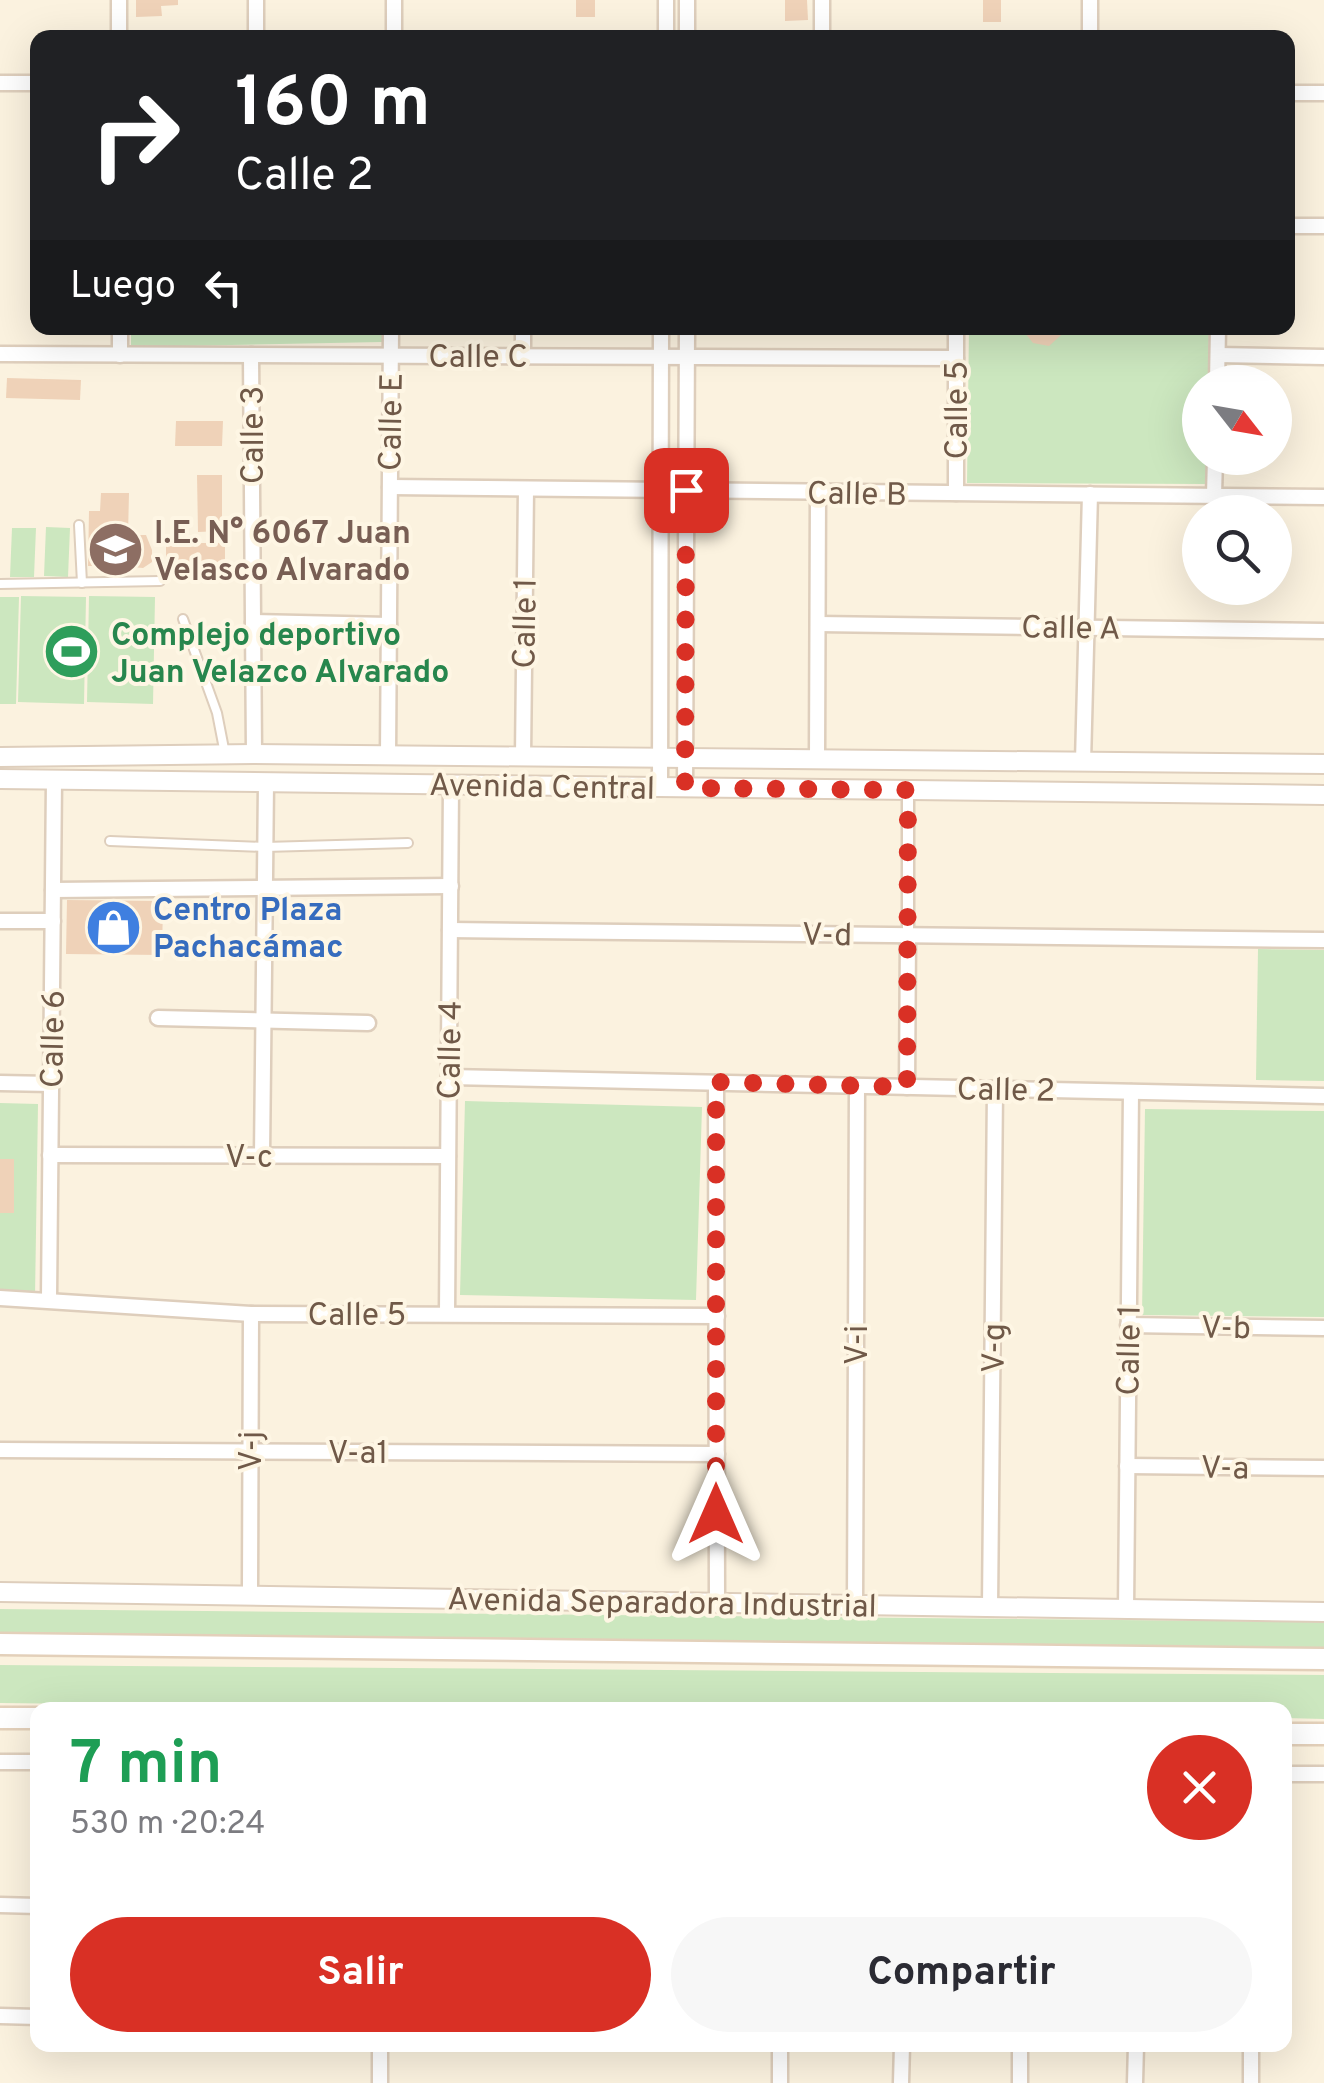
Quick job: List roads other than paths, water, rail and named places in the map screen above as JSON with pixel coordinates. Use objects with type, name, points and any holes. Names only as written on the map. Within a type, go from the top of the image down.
[{"type":"main road","name":"Avenida Separadora Industrial","points":[[0,1644],[1324,1659]]},
{"type":"main road","points":[[0,1718],[30,1718]]},
{"type":"main road","points":[[1292,1734],[1324,1734]]},
{"type":"street","points":[[119,0],[120,30]]},
{"type":"street","points":[[256,0],[256,30]]},
{"type":"street","points":[[394,0],[394,30]]},
{"type":"street","points":[[666,0],[666,30]]},
{"type":"street","points":[[687,0],[687,30]]},
{"type":"street","points":[[822,0],[822,30]]},
{"type":"street","points":[[1090,0],[1090,30]]},
{"type":"street","points":[[0,83],[30,83]]},
{"type":"street","points":[[1295,93],[1324,94]]},
{"type":"street","points":[[1295,226],[1324,226]]},
{"type":"street","points":[[120,335],[120,355]]},
{"type":"street","name":"Calle E","points":[[388,756],[391,335]]},
{"type":"street","points":[[522,335],[522,356]]},
{"type":"street","points":[[660,787],[661,335]]},
{"type":"street","points":[[685,788],[686,335]]},
{"type":"street","name":"Calle 5","points":[[956,335],[956,493]]},
{"type":"street","points":[[1218,335],[1218,365]]},
{"type":"street","name":"Calle C","points":[[0,354],[956,358]]},
{"type":"street","name":"Calle 3","points":[[252,355],[254,754]]},
{"type":"street","points":[[1218,355],[1324,358]]},
{"type":"street","points":[[1214,495],[1215,475]]},
{"type":"street","name":"Calle B","points":[[390,488],[1214,495]]},
{"type":"street","name":"Calle 1","points":[[523,757],[526,489]]},
{"type":"street","points":[[818,492],[818,760]]},
{"type":"street","points":[[1083,762],[1090,494]]},
{"type":"street","name":"Calle B","points":[[1292,496],[1324,496]]},
{"type":"street","points":[[253,622],[389,625]]},
{"type":"street","name":"Calle A","points":[[818,624],[1324,631]]},
{"type":"street","name":"Avenida Central","points":[[0,757],[254,754],[1324,764]]},
{"type":"street","name":"Avenida Central","points":[[0,780],[1324,796]]},
{"type":"street","name":"Calle 6","points":[[49,1298],[54,780]]},
{"type":"street","points":[[262,1156],[266,783]]},
{"type":"street","name":"Calle 4","points":[[446,1314],[452,785]]},
{"type":"street","points":[[907,1087],[908,790]]},
{"type":"street","points":[[53,890],[451,886]]},
{"type":"street","points":[[0,920],[53,921]]},
{"type":"street","name":"V-d","points":[[450,930],[1324,940]]},
{"type":"street","points":[[158,1018],[368,1023]]},
{"type":"street","name":"Calle 2","points":[[449,1077],[1324,1096]]},
{"type":"street","points":[[716,1082],[716,1603]]},
{"type":"street","points":[[0,1083],[51,1084]]},
{"type":"street","name":"V-i","points":[[855,1605],[857,1086]]},
{"type":"street","name":"V-g","points":[[990,1607],[995,1089]]},
{"type":"street","name":"Calle 1","points":[[1126,1609],[1130,1092]]},
{"type":"street","name":"V-c","points":[[50,1156],[448,1156]]},
{"type":"street","name":"Calle 5","points":[[0,1298],[49,1298],[55,1304],[251,1314],[716,1316]]},
{"type":"street","name":"V-j","points":[[250,1588],[251,1314]]},
{"type":"street","name":"V-b","points":[[1128,1325],[1324,1328]]},
{"type":"street","name":"V-a1","points":[[0,1450],[716,1454]]},
{"type":"street","name":"V-a","points":[[1127,1466],[1324,1468]]},
{"type":"street","name":"Avenida Separadora Industrial","points":[[0,1592],[1324,1612]]},
{"type":"street","points":[[0,1762],[30,1762]]},
{"type":"street","points":[[1292,1774],[1324,1774]]},
{"type":"street","points":[[0,1906],[30,1906]]},
{"type":"street","points":[[0,2016],[30,2016]]},
{"type":"street","points":[[380,2052],[380,2083]]},
{"type":"street","points":[[780,2052],[780,2083]]},
{"type":"street","points":[[901,2083],[902,2052]]},
{"type":"street","points":[[1020,2052],[1020,2083]]},
{"type":"street","points":[[1135,2083],[1136,2052]]},
{"type":"street","points":[[1251,2052],[1251,2083]]},
{"type":"lane","points":[[79,524],[82,583]]},
{"type":"lane","points":[[0,584],[160,581]]},
{"type":"lane","points":[[183,619],[218,713],[226,754]]},
{"type":"lane","points":[[110,841],[266,847],[408,843]]},
{"type":"place","name":"I.E. N° 6067 Juan Velasco Alvarado","points":[[115,550]]},
{"type":"place","name":"Complejo deportivo Juan Velazco Alvarado","points":[[72,652]]},
{"type":"place","name":"Centro Plaza Pachacámac","points":[[114,927]]}]
